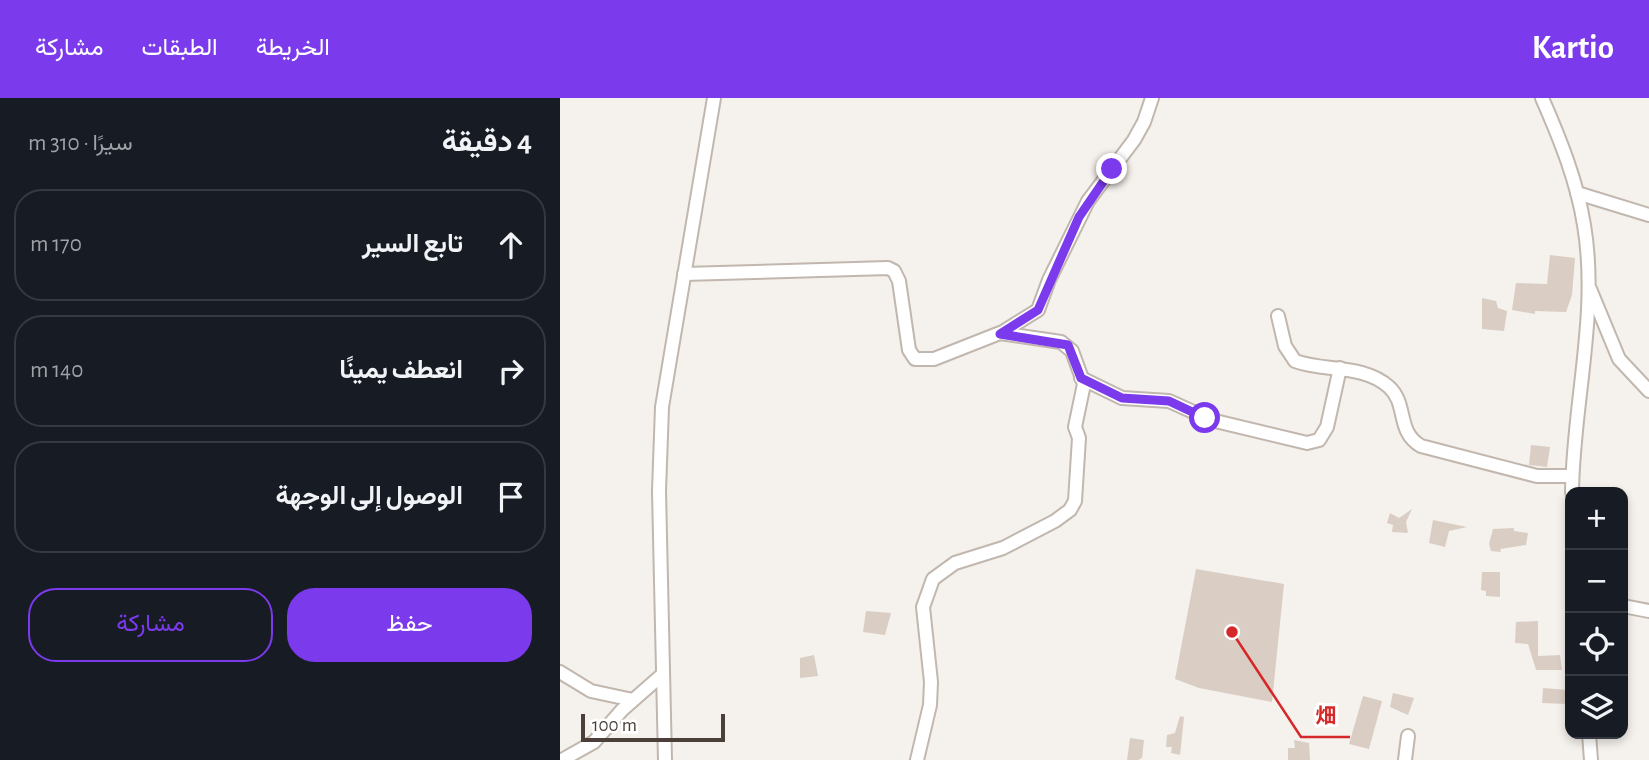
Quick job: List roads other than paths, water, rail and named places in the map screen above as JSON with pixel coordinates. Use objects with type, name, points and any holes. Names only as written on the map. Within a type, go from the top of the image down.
[{"type":"street","points":[[665,760],[660,430],[667,363],[714,98]]},
{"type":"street","points":[[684,274],[888,268],[894,271],[899,281],[909,350],[915,359],[934,359],[1000,334],[1032,316],[1039,307],[1083,209],[1140,130],[1152,98]]},
{"type":"street","points":[[1542,98],[1561,142],[1577,194],[1584,225],[1589,285],[1572,487]]},
{"type":"street","points":[[1577,194],[1649,215]]},
{"type":"street","points":[[1589,285],[1619,359],[1649,391]]},
{"type":"street","points":[[1278,316],[1285,346],[1295,361],[1371,377],[1387,386],[1397,396],[1410,440],[1421,446],[1537,475],[1573,476]]},
{"type":"street","points":[[917,760],[930,705],[931,682],[923,611],[928,590],[944,569],[970,556],[1003,548],[1070,510],[1078,484],[1079,438],[1075,427],[1083,398],[1081,378],[1068,345],[1000,334]]},
{"type":"street","points":[[1081,378],[1122,398],[1169,401],[1211,420],[1307,443],[1319,440],[1327,427],[1340,369]]},
{"type":"street","points":[[1628,607],[1649,611]]},
{"type":"street","points":[[560,673],[591,691],[633,700]]},
{"type":"street","points":[[562,760],[594,742],[633,700],[663,674]]},
{"type":"street","points":[[1405,760],[1408,736]]},
{"type":"street","points":[[1589,739],[1591,760]]},
{"type":"place","name":"畑","points":[[1232,632]]}]
